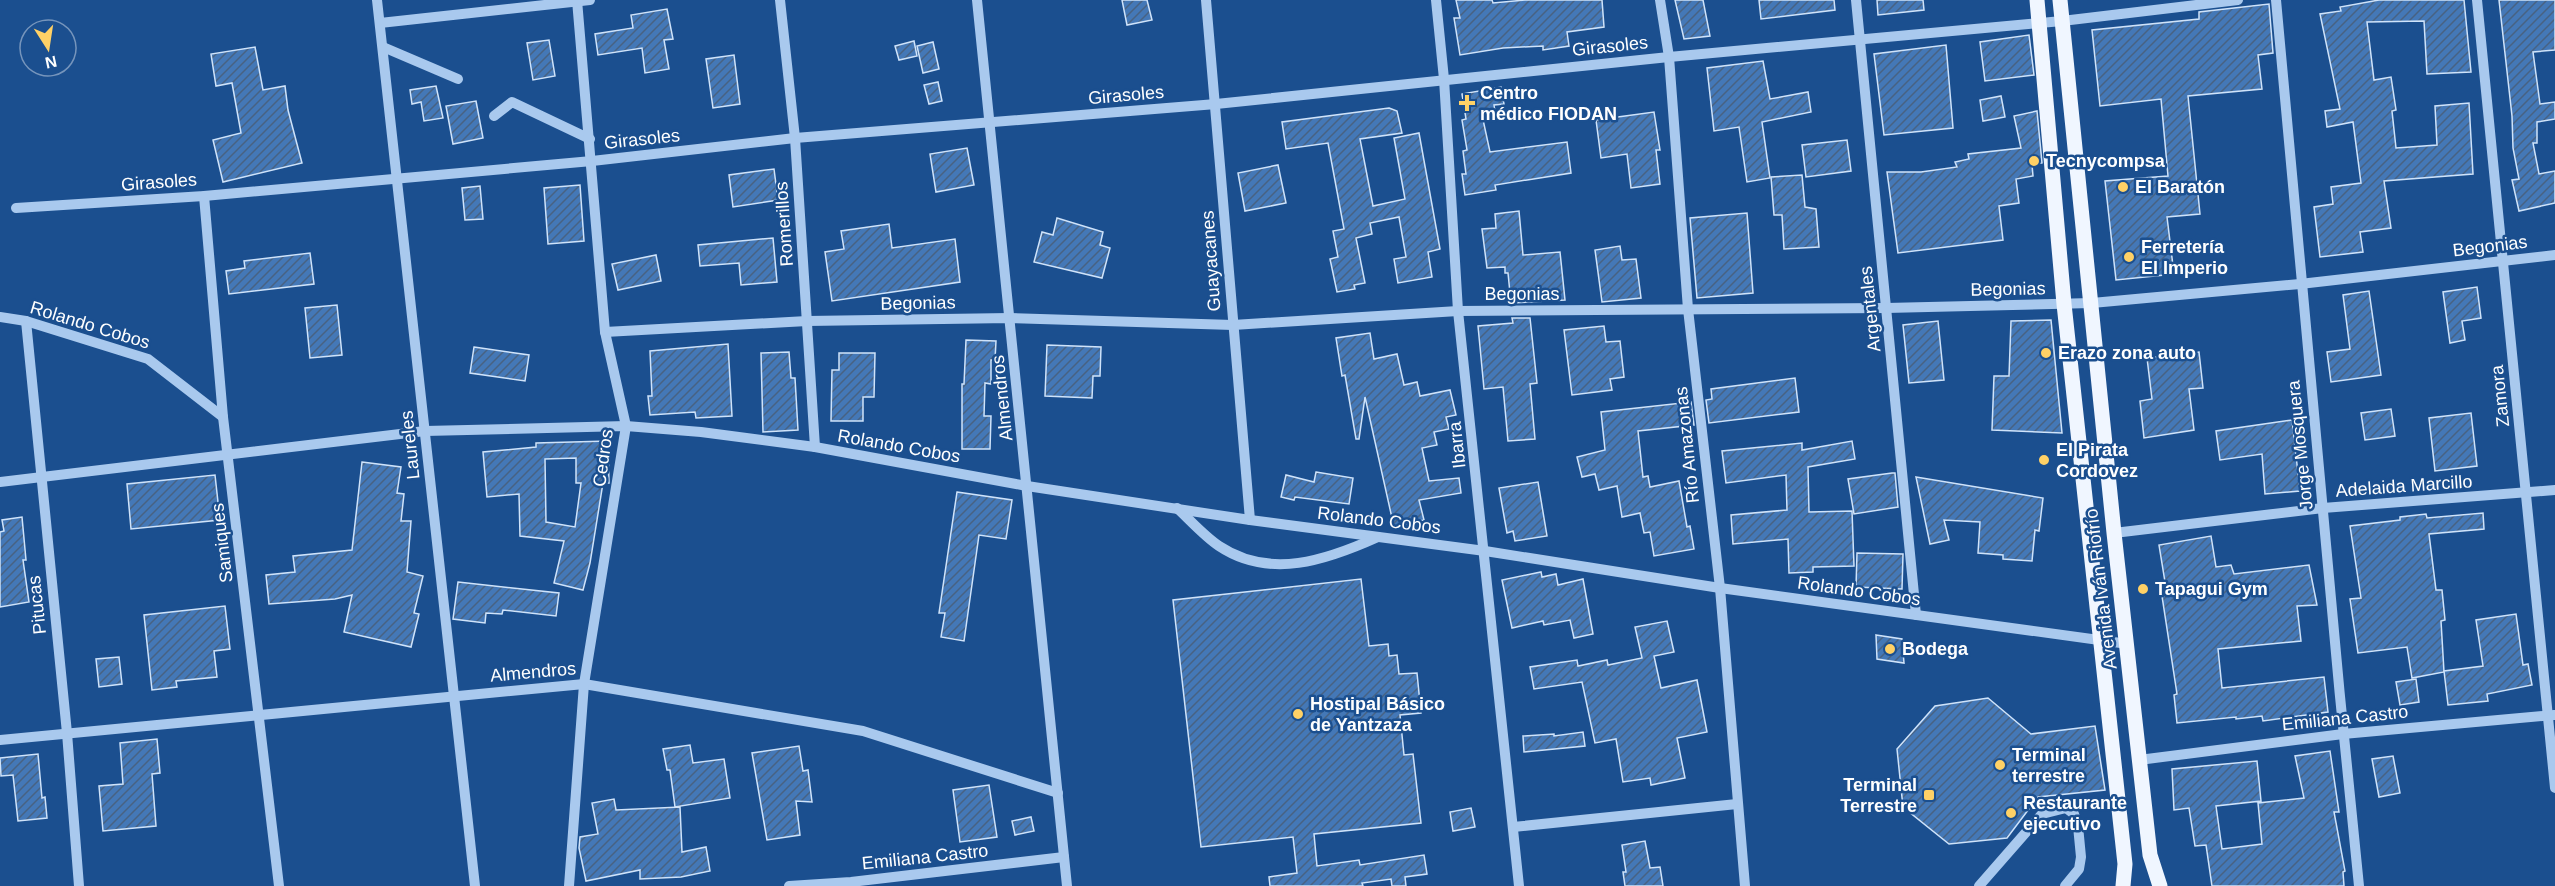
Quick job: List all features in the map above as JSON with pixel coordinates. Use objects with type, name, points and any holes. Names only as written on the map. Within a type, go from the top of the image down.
[{"type":"main road","name":"Avenida Iván Riofrío","points":[[2037,0],[2064,304],[2125,864],[2123,886]]},
{"type":"main road","name":"Avenida Iván Riofrío","points":[[2060,0],[2139,760],[2150,855],[2160,886]]},
{"type":"street","name":"Laureles","points":[[378,0],[475,886]]},
{"type":"street","points":[[380,23],[591,0]]},
{"type":"street","name":"Romerillos","points":[[780,0],[795,138],[815,447]]},
{"type":"street","name":"Almendros","points":[[977,0],[1067,886]]},
{"type":"street","name":"Guayacanes","points":[[1206,0],[1250,520]]},
{"type":"street","name":"Ibarra","points":[[1436,0],[1444,79],[1458,311],[1519,886]]},
{"type":"street","name":"Río Amazonas","points":[[1660,0],[1669,57],[1688,309],[1720,588],[1745,886]]},
{"type":"street","name":"Argentales","points":[[1856,0],[1916,615]]},
{"type":"street","name":"Girasoles","points":[[16,208],[204,196],[592,161],[795,138],[1216,104],[1444,79],[2062,21],[2238,0]]},
{"type":"street","name":"Jorge Mosquera","points":[[2276,0],[2300,284],[2323,508],[2331,628],[2359,886]]},
{"type":"street","name":"Zamora","points":[[2477,0],[2526,493],[2551,716],[2555,788]]},
{"type":"street","name":"Cedros","points":[[569,886],[584,684],[626,426],[605,332],[577,1]]},
{"type":"street","points":[[383,47],[458,79]]},
{"type":"street","points":[[494,116],[512,102],[590,139]]},
{"type":"street","name":"Samiques","points":[[204,196],[228,455],[279,886]]},
{"type":"street","name":"Begonias","points":[[605,332],[807,321],[1010,318],[1233,325],[1458,311],[1886,308],[2092,303],[2300,284],[2555,255]]},
{"type":"street","name":"Rolando Cobos","points":[[0,317],[26,321],[148,359],[224,417]]},
{"type":"street","name":"Pitucas","points":[[26,321],[67,733],[79,886]]},
{"type":"street","name":"Rolando Cobos","points":[[0,482],[425,431],[626,426],[701,432],[815,447],[1027,486],[1250,520],[1381,536],[1720,588],[2128,645]]},
{"type":"street","name":"Adelaida Marcillo","points":[[2114,533],[2323,508],[2555,490]]},
{"type":"street","points":[[1177,508],[1218,546],[1255,563],[1305,564],[1346,551],[1381,536]]},
{"type":"street","name":"Almendros","points":[[0,740],[584,684],[863,731],[1058,793]]},
{"type":"street","name":"Emiliana Castro","points":[[2139,760],[2343,734],[2551,716]]},
{"type":"street","points":[[1513,827],[1737,804]]},
{"type":"street","points":[[1979,886],[2042,814],[2066,808],[2074,814],[2078,826],[2081,857],[2079,869],[2065,886]]},
{"type":"street","name":"Emiliana Castro","points":[[789,886],[851,884],[1064,857]]},
{"type":"building","points":[[1122,0],[1147,0],[1152,20],[1127,25]]},
{"type":"building","points":[[1456,0],[1492,0],[1493,3],[1525,0],[1602,0],[1604,27],[1567,32],[1569,46],[1543,50],[1543,46],[1503,48],[1460,55],[1454,18],[1460,18]]},
{"type":"building","points":[[1675,0],[1703,0],[1710,36],[1684,39]]},
{"type":"building","points":[[1759,0],[1834,0],[1835,10],[1761,19]]},
{"type":"building","points":[[1877,0],[1923,0],[1924,10],[1878,15]]},
{"type":"building","points":[[2379,0],[2464,0],[2471,72],[2427,74],[2424,21],[2367,22],[2374,80],[2391,77],[2396,110],[2392,111],[2396,148],[2437,145],[2435,106],[2469,103],[2473,174],[2384,181],[2391,228],[2360,232],[2363,252],[2320,257],[2314,207],[2333,204],[2331,187],[2361,183],[2353,122],[2327,127],[2325,111],[2340,109],[2320,14],[2341,11],[2340,7]]},
{"type":"building","points":[[2499,0],[2555,0],[2555,50],[2533,52],[2540,104],[2555,102],[2555,119],[2537,122],[2537,143],[2533,143],[2539,174],[2555,171],[2555,203],[2519,211],[2512,180],[2519,179],[2513,148],[2512,116]]},
{"type":"building","points":[[2269,4],[2273,53],[2258,55],[2262,89],[2188,96],[2200,214],[2167,217],[2174,274],[2116,280],[2105,181],[2168,176],[2161,99],[2100,106],[2092,30],[2199,19],[2199,12]]},
{"type":"building","points":[[667,9],[673,39],[664,40],[669,69],[645,73],[642,48],[598,55],[595,34],[633,28],[631,15]]},
{"type":"building","points":[[2029,35],[2034,75],[1985,81],[1980,42]]},
{"type":"building","points":[[549,40],[555,76],[533,80],[527,43]]},
{"type":"building","points":[[914,41],[917,56],[899,60],[895,46]]},
{"type":"building","points":[[933,42],[939,69],[923,73],[917,46]]},
{"type":"building","points":[[1946,45],[1953,128],[1884,135],[1874,54]]},
{"type":"building","points":[[255,47],[263,90],[285,86],[288,110],[302,163],[223,182],[213,140],[241,133],[232,83],[216,86],[211,54]]},
{"type":"building","points":[[734,55],[740,104],[713,108],[706,59]]},
{"type":"building","points":[[1763,61],[1770,99],[1808,92],[1811,112],[1762,122],[1770,178],[1747,182],[1739,127],[1714,131],[1707,68]]},
{"type":"building","points":[[938,82],[942,101],[929,104],[924,85]]},
{"type":"building","points":[[436,86],[443,118],[424,121],[421,102],[412,104],[410,90]]},
{"type":"building","points":[[1501,87],[1504,104],[1494,105],[1495,112],[1482,115],[1490,152],[1567,142],[1571,173],[1495,185],[1496,190],[1465,195],[1462,174],[1466,174],[1463,151],[1467,150],[1462,120],[1466,119],[1462,94]]},
{"type":"building","points":[[2001,96],[2005,117],[1983,121],[1980,100]]},
{"type":"building","points":[[476,101],[483,138],[453,144],[446,106]]},
{"type":"building","points":[[1389,108],[1397,111],[1402,133],[1360,139],[1373,206],[1405,199],[1394,138],[1419,133],[1440,249],[1428,252],[1432,277],[1398,283],[1394,259],[1406,257],[1399,217],[1370,223],[1372,234],[1356,238],[1365,283],[1354,285],[1355,289],[1337,292],[1330,259],[1338,257],[1333,231],[1344,229],[1328,143],[1286,149],[1282,122]]},
{"type":"building","points":[[2037,111],[2042,163],[2032,165],[2033,176],[2016,179],[2019,203],[1999,206],[2003,240],[1898,253],[1887,172],[1921,172],[1957,167],[1955,162],[1969,159],[1968,154],[2021,148],[2014,116]]},
{"type":"building","points":[[1654,112],[1660,150],[1656,150],[1660,184],[1631,188],[1627,154],[1601,158],[1596,120]]},
{"type":"building","points":[[1847,140],[1851,171],[1806,177],[1802,145]]},
{"type":"building","points":[[967,148],[974,185],[936,192],[930,154]]},
{"type":"building","points":[[1278,165],[1286,203],[1245,211],[1238,173]]},
{"type":"building","points":[[774,169],[778,200],[733,207],[729,175]]},
{"type":"building","points":[[1802,175],[1805,207],[1816,209],[1819,247],[1784,249],[1782,215],[1774,215],[1771,177]]},
{"type":"building","points":[[580,185],[584,241],[548,244],[544,188]]},
{"type":"building","points":[[480,186],[483,219],[465,220],[462,188]]},
{"type":"building","points":[[1519,211],[1523,255],[1560,252],[1565,300],[1511,303],[1508,273],[1505,273],[1505,267],[1487,268],[1482,229],[1496,228],[1495,214]]},
{"type":"building","points":[[1747,213],[1753,293],[1697,298],[1690,218]]},
{"type":"building","points":[[1057,218],[1103,232],[1100,245],[1110,248],[1102,278],[1034,262],[1042,232],[1053,235]]},
{"type":"building","points":[[889,224],[892,248],[955,239],[960,282],[832,301],[825,252],[844,249],[841,231]]},
{"type":"building","points":[[773,238],[777,282],[741,285],[739,263],[700,266],[698,245]]},
{"type":"building","points":[[1620,246],[1622,260],[1636,259],[1641,298],[1602,302],[1595,250]]},
{"type":"building","points":[[310,253],[314,284],[229,294],[226,271],[245,268],[244,261]]},
{"type":"building","points":[[656,255],[661,281],[618,290],[612,264]]},
{"type":"building","points":[[2477,287],[2481,318],[2462,321],[2465,340],[2450,343],[2443,292]]},
{"type":"building","points":[[2369,291],[2381,375],[2331,382],[2327,352],[2350,349],[2343,295]]},
{"type":"building","points":[[337,305],[342,355],[310,358],[305,308]]},
{"type":"building","points":[[1512,318],[1530,318],[1537,383],[1530,384],[1535,439],[1508,441],[1503,387],[1484,389],[1478,326],[1513,323]]},
{"type":"building","points":[[2051,320],[2062,433],[1992,430],[1994,376],[2009,376],[2011,321]]},
{"type":"building","points":[[1938,321],[1944,380],[1909,383],[1903,325]]},
{"type":"building","points":[[1604,326],[1606,342],[1620,341],[1624,377],[1610,379],[1612,390],[1572,395],[1564,330]]},
{"type":"building","points":[[1370,333],[1374,359],[1397,354],[1404,385],[1417,382],[1420,396],[1450,390],[1456,415],[1446,417],[1449,429],[1434,432],[1437,445],[1422,448],[1429,481],[1459,478],[1461,493],[1419,500],[1424,520],[1394,527],[1365,397],[1359,439],[1356,439],[1336,338]]},
{"type":"building","points":[[966,340],[996,341],[995,360],[991,360],[991,384],[985,383],[984,416],[991,416],[990,449],[962,449],[962,384],[964,384]]},
{"type":"building","points":[[728,344],[732,416],[696,418],[695,412],[650,415],[648,396],[652,396],[650,351]]},
{"type":"building","points":[[1047,345],[1101,347],[1100,376],[1093,376],[1092,398],[1045,396]]},
{"type":"building","points":[[474,347],[529,355],[525,381],[470,373]]},
{"type":"building","points":[[789,352],[791,378],[795,378],[798,430],[763,432],[761,353]]},
{"type":"building","points":[[2199,352],[2203,388],[2189,389],[2194,430],[2144,438],[2140,401],[2152,399],[2147,358]]},
{"type":"building","points":[[839,353],[875,353],[874,397],[863,397],[863,421],[831,421],[832,370],[839,370]]},
{"type":"building","points":[[1795,378],[1799,412],[1709,423],[1706,400],[1712,399],[1711,389]]},
{"type":"building","points":[[1691,402],[1694,425],[1638,431],[1643,477],[1648,476],[1650,487],[1679,481],[1687,527],[1690,526],[1694,549],[1654,556],[1650,532],[1644,533],[1640,513],[1622,517],[1617,486],[1599,490],[1595,474],[1582,477],[1577,457],[1605,450],[1601,412]]},
{"type":"building","points":[[2391,409],[2395,436],[2365,440],[2361,413]]},
{"type":"building","points":[[2471,413],[2477,466],[2435,471],[2429,418]]},
{"type":"building","points":[[2292,420],[2300,491],[2265,494],[2262,454],[2220,460],[2216,431]]},
{"type":"building","points":[[608,441],[609,483],[603,483],[590,563],[583,590],[554,583],[564,541],[520,536],[519,494],[487,497],[483,452],[536,447],[536,443]],"holes":[[[576,458],[576,483],[581,483],[575,527],[546,522],[545,459]]]},
{"type":"building","points":[[1852,441],[1855,459],[1808,467],[1809,512],[1852,511],[1854,566],[1813,567],[1813,572],[1789,573],[1788,539],[1733,544],[1731,515],[1787,510],[1786,475],[1726,483],[1722,451],[1802,443],[1802,450]]},
{"type":"building","points":[[362,462],[401,467],[397,493],[404,494],[401,521],[411,521],[407,572],[423,576],[414,613],[419,614],[411,647],[344,632],[352,595],[335,599],[269,604],[266,575],[295,572],[293,556],[352,550]]},
{"type":"building","points":[[1316,472],[1353,478],[1349,504],[1281,497],[1286,475],[1314,482]]},
{"type":"building","points":[[1895,473],[1898,507],[1854,514],[1848,479]]},
{"type":"building","points":[[215,475],[220,520],[131,529],[127,484]]},
{"type":"building","points":[[1916,477],[2043,498],[2039,531],[2035,530],[2032,561],[2003,559],[2003,555],[1978,553],[1980,522],[1944,520],[1949,540],[1930,544]]},
{"type":"building","points":[[1538,482],[1547,536],[1515,541],[1513,531],[1507,533],[1499,488]]},
{"type":"building","points":[[957,492],[1012,500],[1006,539],[979,535],[964,641],[941,637],[945,613],[939,613]]},
{"type":"building","points":[[2483,513],[2484,529],[2429,534],[2436,590],[2442,590],[2445,620],[2441,621],[2444,672],[2412,678],[2407,647],[2358,653],[2350,599],[2361,598],[2350,526],[2400,520],[2400,517],[2426,514],[2427,518]]},
{"type":"building","points":[[22,517],[26,560],[23,560],[29,602],[0,607],[0,532],[4,531],[2,520]]},
{"type":"building","points":[[2211,536],[2216,567],[2231,565],[2234,574],[2309,565],[2317,605],[2297,606],[2301,641],[2218,649],[2222,688],[2324,677],[2328,712],[2263,721],[2262,716],[2177,723],[2174,695],[2177,694],[2160,583],[2165,582],[2159,545]]},
{"type":"building","points":[[1857,553],[1903,554],[1902,589],[1856,587]]},
{"type":"building","points":[[1541,572],[1542,577],[1556,574],[1558,585],[1583,579],[1593,634],[1574,638],[1570,620],[1544,625],[1543,621],[1512,628],[1502,580]]},
{"type":"building","name":"Hostipal Básico de Yantzaza","points":[[1361,579],[1369,646],[1388,644],[1389,656],[1397,655],[1399,674],[1417,673],[1421,713],[1400,715],[1404,755],[1413,754],[1421,823],[1314,834],[1317,866],[1359,860],[1360,865],[1424,855],[1427,874],[1405,877],[1406,886],[1392,886],[1391,879],[1362,883],[1363,886],[1270,886],[1269,877],[1297,873],[1293,837],[1201,847],[1173,600]]},
{"type":"building","points":[[458,582],[559,593],[556,616],[503,610],[502,614],[486,613],[485,623],[453,619]]},
{"type":"building","points":[[225,606],[230,649],[214,651],[217,677],[176,681],[177,687],[152,690],[144,615]]},
{"type":"building","points":[[2516,614],[2523,665],[2528,664],[2532,685],[2487,694],[2488,701],[2448,705],[2444,671],[2483,666],[2476,620]]},
{"type":"building","points":[[1667,621],[1674,652],[1654,656],[1661,688],[1697,680],[1707,732],[1677,738],[1685,778],[1651,785],[1650,778],[1623,782],[1616,739],[1595,743],[1582,682],[1534,689],[1530,667],[1577,660],[1578,666],[1607,660],[1608,665],[1642,658],[1635,627]]},
{"type":"building","name":"Bodega","points":[[1876,635],[1902,639],[1904,663],[1877,659]]},
{"type":"building","points":[[119,657],[122,684],[99,687],[96,659]]},
{"type":"building","points":[[2416,679],[2419,702],[2400,705],[2396,682]]},
{"type":"building","name":"Terminal terrestre","points":[[1988,698],[2031,734],[2095,726],[2105,790],[2038,797],[2007,838],[1949,844],[1903,807],[1897,749],[1935,706]]},
{"type":"building","points":[[1583,732],[1585,746],[1524,752],[1523,736],[1554,734],[1554,736]]},
{"type":"building","points":[[157,739],[160,773],[152,774],[156,826],[103,831],[99,786],[123,784],[120,743]]},
{"type":"building","points":[[690,745],[693,763],[724,759],[730,798],[675,807],[670,770],[667,770],[663,749]]},
{"type":"building","points":[[799,746],[803,771],[808,770],[812,802],[796,801],[800,835],[767,840],[752,753]]},
{"type":"building","points":[[2330,751],[2339,812],[2334,812],[2345,871],[2343,872],[2344,886],[2212,886],[2206,845],[2195,846],[2189,808],[2174,810],[2172,769],[2257,761],[2261,801],[2216,806],[2222,849],[2262,844],[2258,803],[2304,798],[2295,756]]},
{"type":"building","points":[[38,754],[42,798],[45,797],[47,818],[18,821],[13,775],[1,776],[0,758]]},
{"type":"building","points":[[2393,756],[2400,793],[2379,797],[2372,759]]},
{"type":"building","points":[[989,785],[997,837],[960,842],[953,790]]},
{"type":"building","points":[[614,799],[616,810],[680,807],[682,852],[706,847],[710,871],[681,877],[640,879],[640,870],[586,881],[579,848],[580,837],[598,834],[592,803]]},
{"type":"building","points":[[1471,808],[1475,827],[1453,831],[1450,812]]},
{"type":"building","points":[[1031,817],[1034,831],[1015,835],[1012,821]]},
{"type":"building","points":[[1645,841],[1650,868],[1660,867],[1663,886],[1625,886],[1623,872],[1626,872],[1622,845]]},
{"type":"place","name":"Centro médico FIODAN","points":[[1467,103]]},
{"type":"place","name":"Tecnycompsa","points":[[2034,161]]},
{"type":"place","name":"El Baratón","points":[[2123,187]]},
{"type":"place","name":"Ferretería El Imperio","points":[[2129,257]]},
{"type":"place","name":"Erazo zona auto","points":[[2046,353]]},
{"type":"place","name":"El Pirata Cordovez","points":[[2044,460]]},
{"type":"place","name":"Tapagui Gym","points":[[2143,589]]},
{"type":"place","name":"Bodega","points":[[1890,649]]},
{"type":"place","name":"Hostipal Básico de Yantzaza","points":[[1298,714]]},
{"type":"place","name":"Terminal terrestre","points":[[2000,765]]},
{"type":"place","name":"Terminal Terrestre","points":[[1929,795]]},
{"type":"place","name":"Restaurante ejecutivo","points":[[2011,813]]}]
